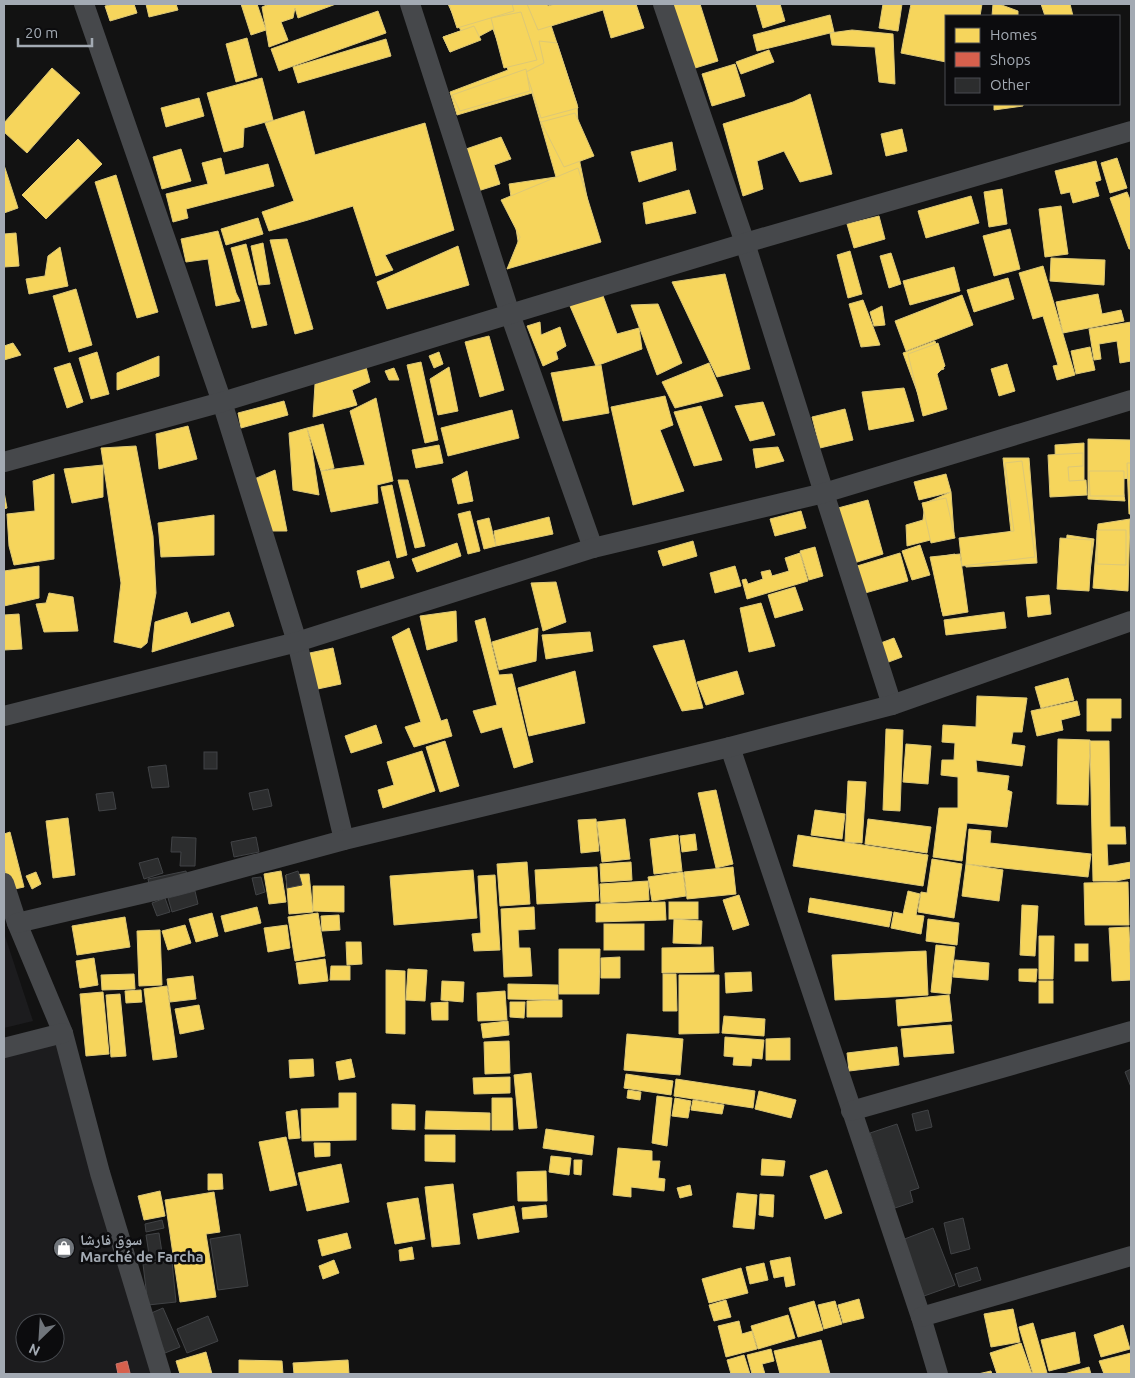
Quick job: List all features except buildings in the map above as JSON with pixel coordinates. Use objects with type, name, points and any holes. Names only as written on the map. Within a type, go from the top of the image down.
[{"type":"street","points":[[84,4],[222,402],[296,642],[344,840]]},
{"type":"street","points":[[410,4],[510,314],[593,548]]},
{"type":"street","points":[[663,4],[745,244],[892,705]]},
{"type":"street","points":[[4,462],[222,402],[510,314],[1131,131]]},
{"type":"street","points":[[4,716],[296,642],[593,548],[824,493],[1131,400]]},
{"type":"street","points":[[17,924],[175,886],[344,840],[730,747],[892,705],[1131,621]]},
{"type":"street","points":[[730,747],[921,1317],[938,1374]]},
{"type":"street","points":[[4,883],[17,924],[63,1033],[100,1173],[161,1374]]},
{"type":"street","points":[[851,1111],[1131,1032]]},
{"type":"street","points":[[4,1048],[63,1033]]},
{"type":"street","points":[[921,1317],[1131,1256]]},
{"type":"shaded area","points":[[4,933],[33,1021],[4,1028]]},
{"type":"shaded area","name":"سوق فارشا Marché de Farcha","points":[[55,1027],[163,1374],[4,1374],[4,1040]]},
{"type":"place","name":"سوق فارشا Marché de Farcha","points":[[64,1248]]}]
